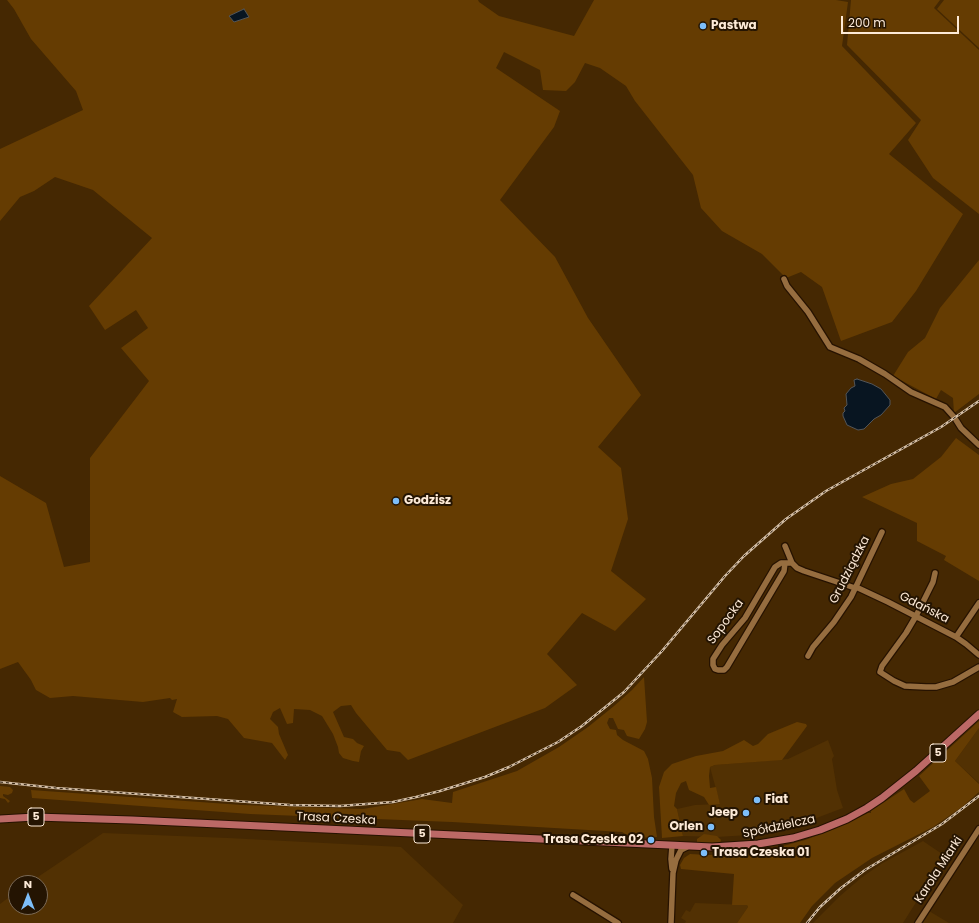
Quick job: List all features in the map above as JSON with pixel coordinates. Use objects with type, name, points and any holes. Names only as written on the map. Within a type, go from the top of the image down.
[{"type":"main road","name":"Spółdzielcza","points":[[672,846],[728,847],[758,844],[793,838],[835,824],[867,808],[895,789],[930,760],[979,714]]},
{"type":"main road","name":"Trasa Czeska","points":[[0,819],[35,817],[132,820],[672,846]]},
{"type":"street","points":[[784,279],[787,286],[808,312],[830,347],[859,359],[886,374],[911,392],[945,407],[955,418],[961,428],[979,445]]},
{"type":"street","name":"Grudziądzka","points":[[808,656],[813,647],[845,607],[882,532]]},
{"type":"street","points":[[785,546],[788,563]]},
{"type":"street","name":"Gdańska","points":[[788,563],[804,572],[855,587],[916,616],[956,637],[979,655]]},
{"type":"street","name":"Sopocka","points":[[788,563],[727,667],[724,670],[716,669],[712,665],[712,661],[722,645],[744,618],[775,567],[778,564],[788,563]]},
{"type":"street","points":[[935,573],[933,582],[916,616],[906,634],[882,666],[880,672],[905,686],[936,687],[953,682],[979,667]]},
{"type":"street","points":[[956,637],[979,603]]},
{"type":"street","name":"Karola Miarki","points":[[918,923],[979,829]]},
{"type":"street","points":[[672,846],[675,850],[676,860]]},
{"type":"street","points":[[671,923],[673,873],[671,859],[672,846]]},
{"type":"street","points":[[673,873],[676,860],[681,850],[688,846]]},
{"type":"street","points":[[573,895],[618,923]]},
{"type":"shaded area","points":[[7,0],[478,0],[499,16],[574,36],[594,0],[836,0],[848,2],[842,46],[916,123],[889,154],[963,214],[916,291],[892,322],[841,341],[822,287],[801,272],[786,278],[762,254],[722,231],[701,208],[693,175],[635,101],[626,86],[600,68],[585,63],[575,82],[566,91],[543,90],[540,70],[504,52],[496,68],[560,111],[554,127],[500,200],[555,257],[588,318],[641,395],[598,447],[621,468],[628,519],[611,571],[646,599],[615,631],[582,613],[547,654],[577,685],[545,708],[408,760],[400,752],[387,750],[351,705],[341,706],[333,712],[344,737],[353,739],[357,743],[364,746],[361,751],[359,762],[343,758],[339,753],[333,734],[322,716],[310,710],[294,709],[293,723],[287,724],[280,708],[273,712],[270,719],[278,727],[279,734],[288,755],[285,760],[272,743],[244,738],[228,719],[217,716],[182,717],[173,712],[177,699],[172,700],[170,698],[143,702],[73,696],[50,698],[36,690],[31,680],[18,662],[0,669],[0,476],[46,503],[64,567],[90,562],[90,458],[149,381],[121,348],[148,328],[136,310],[105,330],[89,306],[152,238],[93,190],[55,177],[34,191],[20,197],[0,221],[0,149],[83,110],[76,91],[31,39],[14,9]]},
{"type":"shaded area","points":[[851,0],[940,0],[934,8],[979,50],[979,214],[933,178],[908,140],[921,120],[847,45]]},
{"type":"shaded area","points":[[944,0],[979,0],[979,48],[937,9]]},
{"type":"shaded area","points":[[979,260],[979,394],[954,413],[953,398],[941,390],[936,399],[893,376],[908,352],[925,338],[940,308]]},
{"type":"shaded area","points":[[956,438],[979,455],[979,581],[944,560],[946,556],[917,541],[917,523],[862,497],[891,484],[913,479],[941,457]]},
{"type":"shaded area","points":[[644,677],[647,722],[639,739],[627,736],[624,730],[618,729],[613,718],[609,718],[607,723],[610,729],[616,730],[617,735],[623,740],[644,751],[648,759],[652,778],[654,817],[657,837],[632,838],[622,832],[452,822],[250,814],[32,798],[31,790],[242,805],[363,809],[422,799],[452,803],[453,792],[517,771],[559,747],[588,727],[614,706]]},
{"type":"shaded area","points":[[979,721],[979,728],[955,761],[979,784],[979,792],[962,807],[933,827],[872,858],[835,883],[812,906],[800,923],[737,923],[748,907],[747,905],[732,905],[734,874],[681,869],[680,865],[684,858],[690,854],[708,855],[746,853],[776,848],[805,840],[871,813],[871,811],[904,789],[910,800],[914,803],[930,791],[919,776]]},
{"type":"shaded area","points":[[797,722],[806,724],[807,726],[782,760],[715,765],[710,767],[710,788],[716,787],[720,804],[709,805],[704,797],[689,790],[686,781],[681,783],[676,793],[674,806],[677,809],[683,836],[662,838],[659,787],[664,772],[672,764],[696,756],[723,751],[744,740],[753,746],[758,744],[768,734]]},
{"type":"shaded area","points":[[979,728],[979,783],[955,761]]},
{"type":"shaded area","points":[[828,740],[834,756],[832,759],[837,790],[843,808],[798,825],[749,835],[717,837],[683,836],[677,809],[695,805],[720,804],[710,767],[715,765],[788,759]]},
{"type":"shaded area","points":[[0,786],[10,787],[13,790],[12,793],[8,795],[3,794],[3,796],[10,801],[8,803],[5,799],[0,798]]},
{"type":"shaded area","points":[[103,833],[401,847],[463,905],[453,923],[0,923],[0,904],[8,898],[8,915],[48,915],[48,875],[41,875]]},
{"type":"shaded area","points":[[704,834],[717,836],[721,840],[720,843],[697,843],[697,839]]},
{"type":"shaded area","points":[[923,841],[945,856],[903,923],[813,923],[840,896],[861,878],[881,864]]},
{"type":"shaded area","points":[[695,903],[747,905],[748,907],[737,923],[685,923],[686,921],[681,918],[686,910],[690,912]]},
{"type":"shaded area","points":[[929,911],[949,923],[923,923]]},
{"type":"water","points":[[244,9],[249,17],[234,22],[229,16]]},
{"type":"water","points":[[857,379],[881,389],[890,400],[890,405],[881,415],[874,419],[864,429],[858,430],[847,425],[843,416],[845,411],[844,408],[847,405],[846,394],[855,386],[854,380]]},
{"type":"railway","points":[[0,782],[56,788],[290,805],[340,806],[393,802],[440,791],[485,777],[509,767],[558,742],[582,726],[624,692],[662,651],[725,576],[744,556],[786,519],[826,491],[941,427],[979,401]]},
{"type":"railway","points":[[807,923],[820,907],[841,888],[865,870],[942,824],[979,796]]},
{"type":"place","name":"Pastwa","points":[[703,26]]},
{"type":"place","name":"Godzisz","points":[[396,501]]},
{"type":"place","name":"Fiat","points":[[757,800]]},
{"type":"place","name":"Jeep","points":[[746,813]]},
{"type":"place","name":"Orlen","points":[[711,827]]},
{"type":"place","name":"Trasa Czeska 02","points":[[651,840]]},
{"type":"place","name":"Trasa Czeska 01","points":[[704,853]]}]
